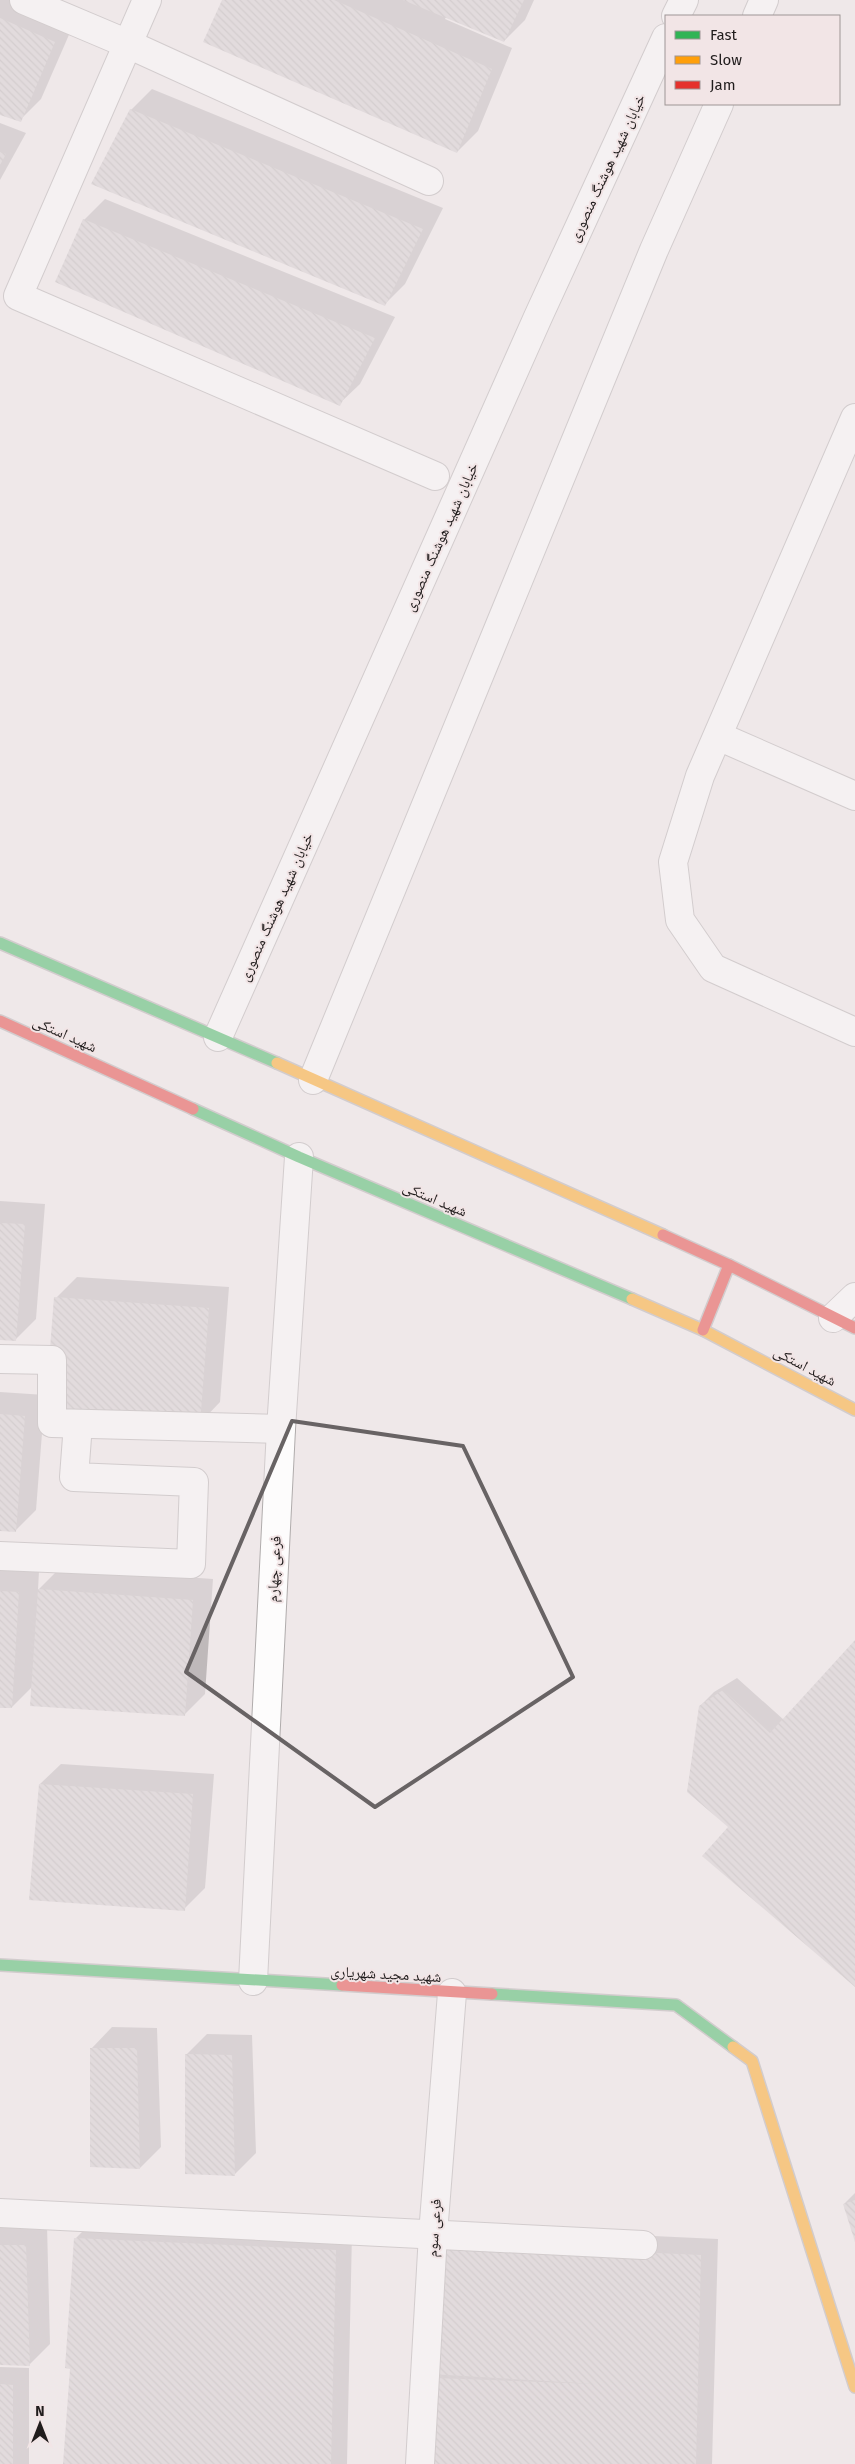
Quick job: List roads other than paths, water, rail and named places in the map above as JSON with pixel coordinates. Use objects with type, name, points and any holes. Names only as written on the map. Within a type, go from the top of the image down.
[{"type":"main road","points":[[0,943],[218,1037],[729,1265],[844,1323]]},
{"type":"main road","name":"شهید استکی","points":[[0,1021],[299,1157],[703,1330],[855,1410]]},
{"type":"main road","points":[[703,1330],[729,1265]]},
{"type":"main road","name":"شهید مجید شهریاری","points":[[0,1965],[676,2005],[752,2061],[855,2387]]},
{"type":"street","points":[[24,0],[128,44],[429,181]]},
{"type":"street","points":[[146,0],[128,44],[9,293],[435,476]]},
{"type":"street","points":[[676,15],[684,0]]},
{"type":"street","points":[[757,15],[764,0]]},
{"type":"street","name":"خیابان شهید هوشنگ منصوری","points":[[218,1037],[534,326],[665,40]]},
{"type":"street","points":[[313,1080],[654,250],[719,105]]},
{"type":"street","points":[[855,418],[848,455],[700,776],[673,862],[680,920],[713,968],[855,1032]]},
{"type":"street","points":[[718,736],[855,796]]},
{"type":"street","name":"فرعی چهارم","points":[[253,1981],[281,1429],[299,1157]]},
{"type":"street","points":[[844,1323],[855,1297]]},
{"type":"street","points":[[0,1359],[52,1360],[52,1423],[281,1429]]},
{"type":"street","points":[[0,1556],[191,1564],[194,1482],[74,1477],[78,1424]]},
{"type":"street","name":"فرعی سوم","points":[[420,2464],[433,2234],[452,1993]]},
{"type":"street","points":[[0,2213],[643,2245]]}]
